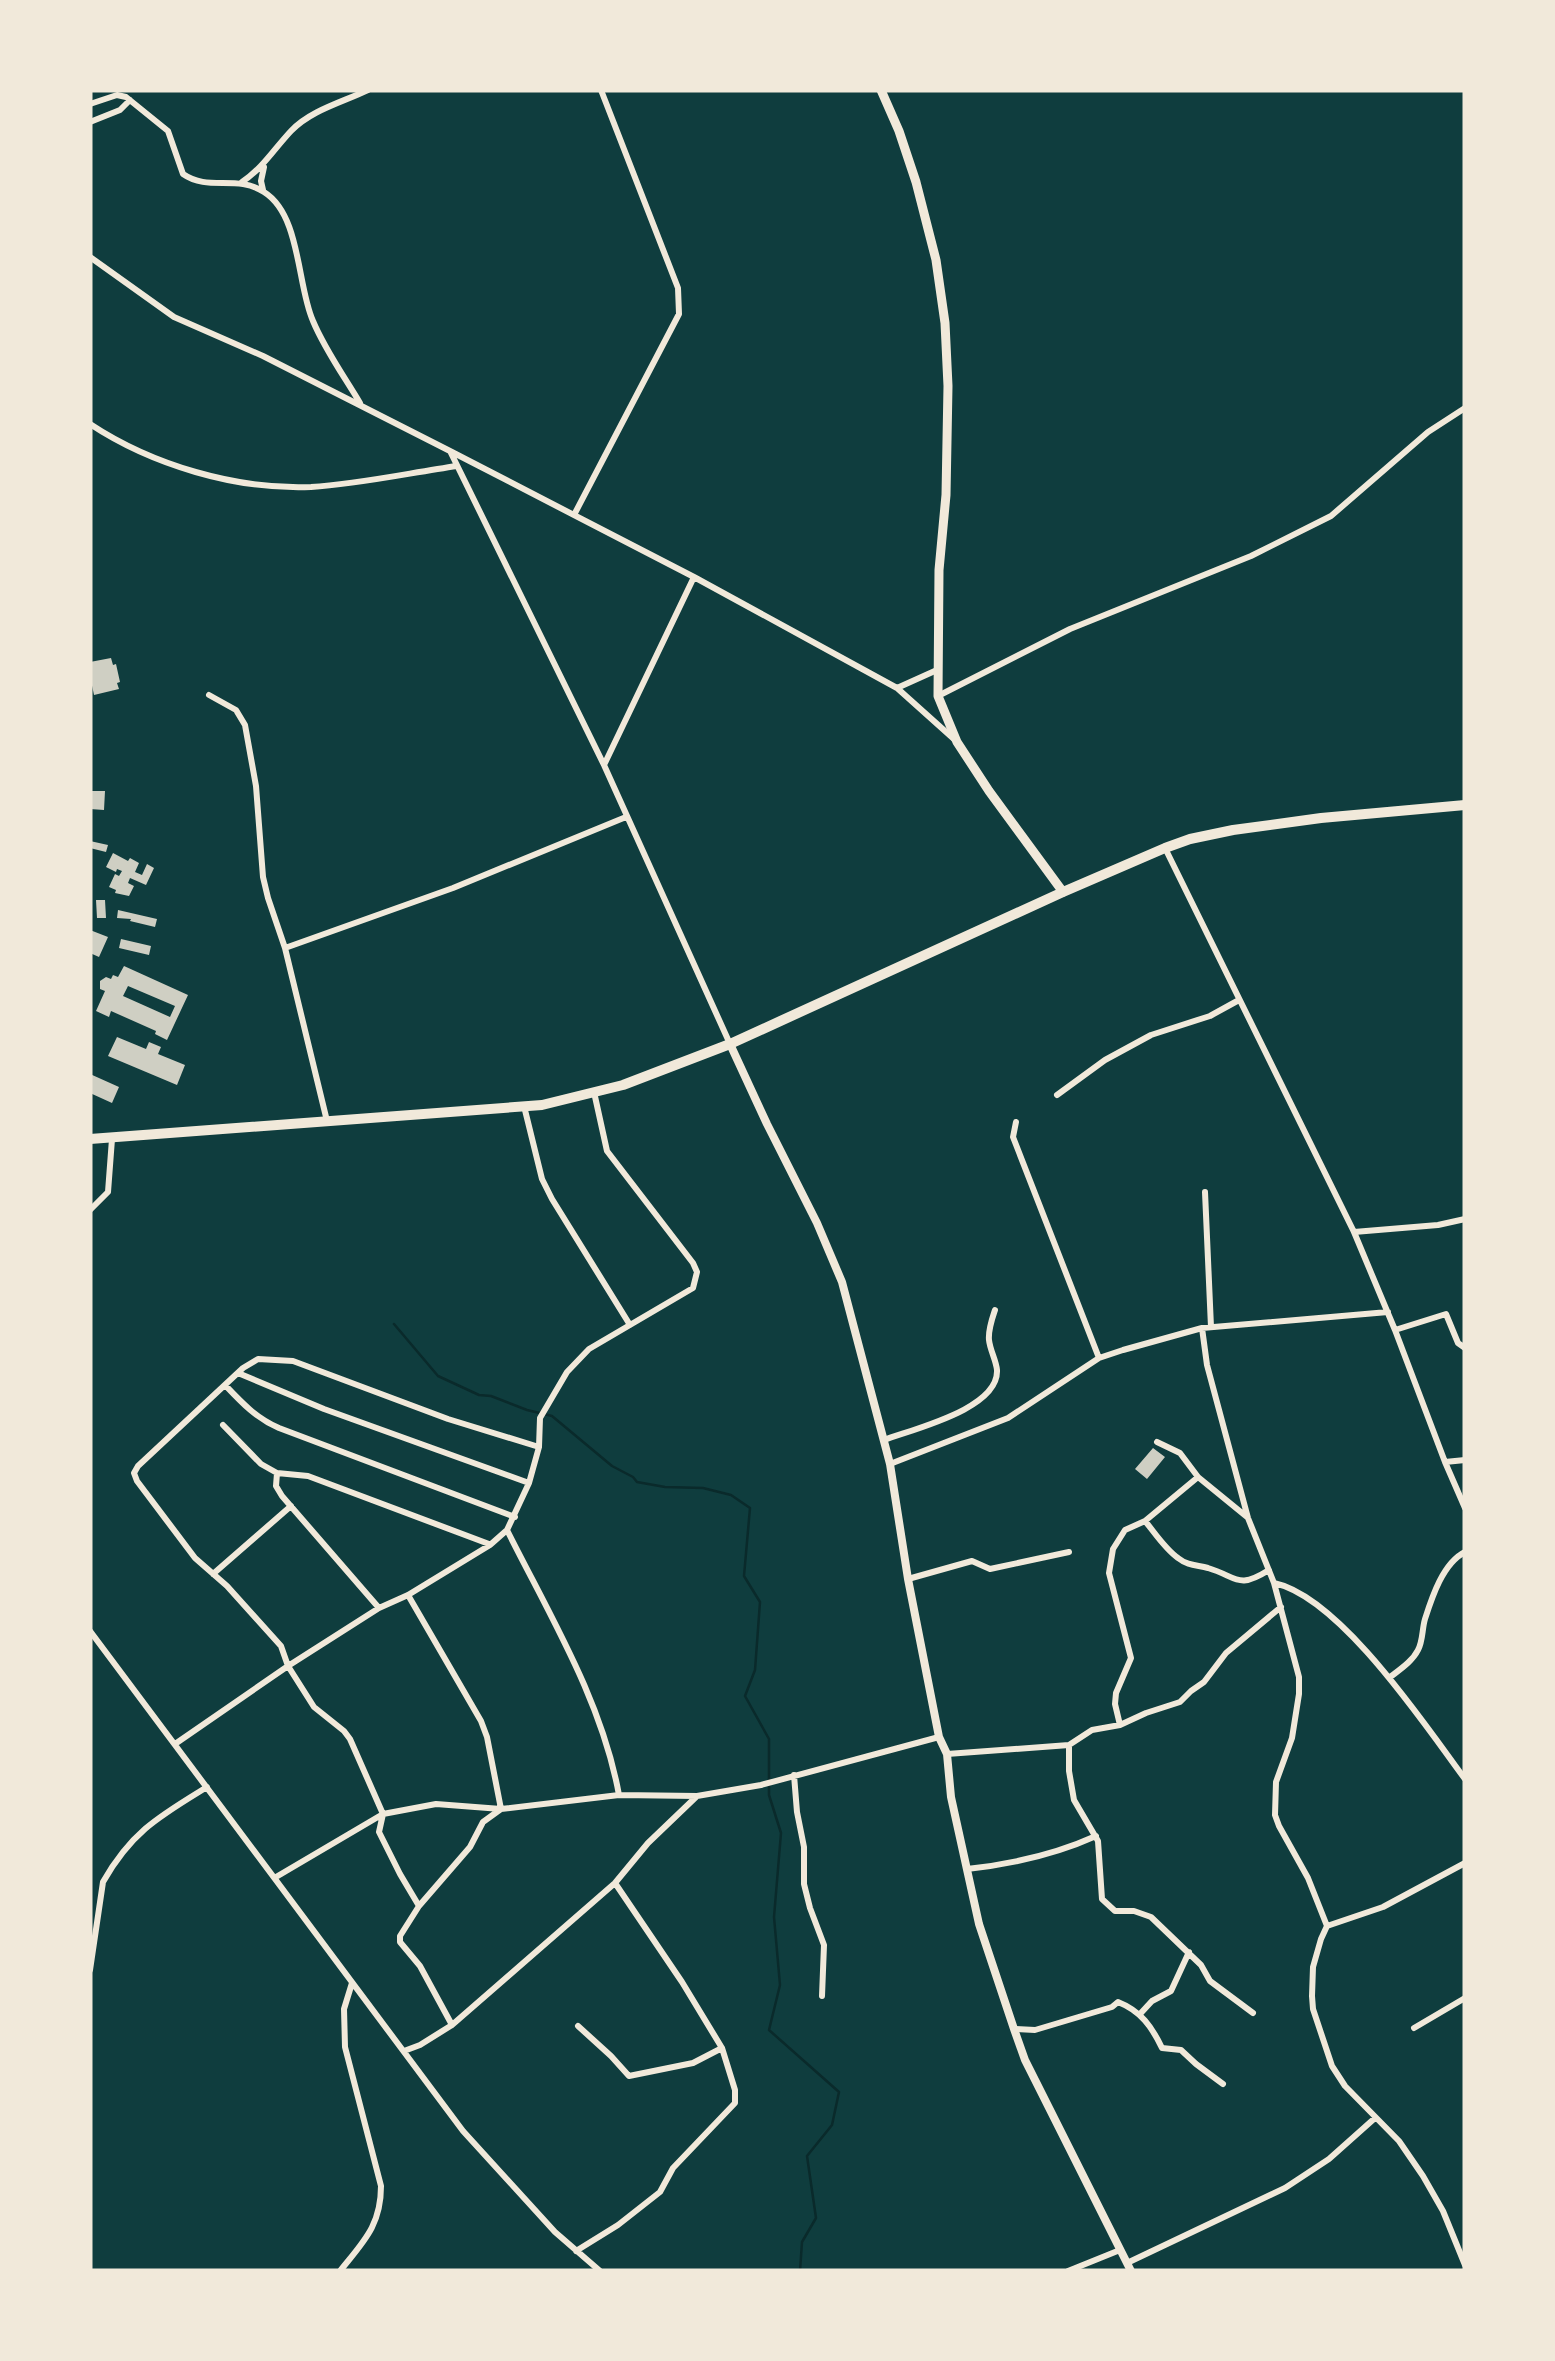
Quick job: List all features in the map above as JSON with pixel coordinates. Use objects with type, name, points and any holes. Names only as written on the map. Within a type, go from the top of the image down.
[{"type":"highway","points":[[90,1139],[542,1105],[623,1084],[730,1044],[1165,848],[1233,830],[1465,805]]},
{"type":"main road","points":[[881,90],[916,182],[936,260],[944,323],[947,477],[939,570],[938,696],[958,742],[989,791],[1064,892]]},
{"type":"street","points":[[241,183],[264,166],[302,122],[368,90]]},
{"type":"street","points":[[574,515],[679,314],[680,302],[678,288],[601,90]]},
{"type":"street","points":[[90,104],[117,95],[130,100],[168,132],[183,174],[201,184],[241,183],[270,197],[291,229],[310,315],[362,406]]},
{"type":"street","points":[[90,122],[120,110],[130,100]]},
{"type":"street","points":[[262,190],[264,166]]},
{"type":"street","points":[[90,257],[174,316],[263,356],[450,451],[897,688],[958,742]]},
{"type":"street","points":[[938,696],[1070,629],[1251,556],[1330,516],[1428,432],[1465,408]]},
{"type":"street","points":[[90,424],[161,460],[252,484],[315,486],[457,466]]},
{"type":"street","points":[[450,451],[604,764],[842,1282],[890,1464],[908,1579],[979,1924],[1025,2060],[1129,2267],[1285,2188],[1329,2159],[1376,2118]]},
{"type":"street","points":[[604,764],[694,577]]},
{"type":"street","points":[[897,688],[937,670]]},
{"type":"street","points":[[210,694],[236,710],[244,725],[256,786],[263,877],[286,948],[327,1122]]},
{"type":"street","points":[[286,948],[454,888],[626,816]]},
{"type":"street","points":[[1165,848],[1354,1232],[1465,1508]]},
{"type":"street","points":[[1057,1095],[1105,1060],[1151,1035],[1210,1016],[1239,1000]]},
{"type":"street","points":[[175,1744],[379,1608],[408,1595],[490,1545],[515,1517],[539,1447],[540,1418],[567,1372],[589,1349],[693,1288],[697,1272],[694,1263],[607,1151],[594,1092]]},
{"type":"street","points":[[524,1106],[542,1179],[630,1326]]},
{"type":"street","points":[[1016,1122],[1013,1137],[1099,1358]]},
{"type":"street","points":[[90,1210],[108,1192],[112,1138]]},
{"type":"street","points":[[1204,1192],[1207,1366],[1248,1518],[1274,1583],[1298,1677],[1292,1738],[1276,1782],[1275,1815],[1308,1878],[1327,1926]]},
{"type":"street","points":[[1354,1232],[1438,1225],[1465,1218]]},
{"type":"street","points":[[884,1440],[940,1421],[988,1394],[996,1381],[997,1368],[989,1338],[995,1310]]},
{"type":"street","points":[[890,1464],[1008,1418],[1099,1358],[1206,1327],[1388,1312]]},
{"type":"street","points":[[1395,1330],[1446,1314],[1458,1343],[1465,1348]]},
{"type":"street","points":[[419,1906],[379,1832],[383,1814],[350,1740],[314,1707],[288,1666],[282,1646],[233,1592],[195,1558],[136,1481],[134,1473],[238,1373],[258,1359],[293,1361],[448,1419],[539,1447]]},
{"type":"street","points":[[238,1373],[324,1409],[529,1483]]},
{"type":"street","points":[[225,1385],[250,1412],[279,1428],[515,1517]]},
{"type":"street","points":[[224,1425],[261,1464],[277,1473],[308,1476],[490,1545]]},
{"type":"street","points":[[1157,1442],[1180,1453],[1198,1477],[1248,1518]]},
{"type":"street","points":[[1445,1462],[1465,1460]]},
{"type":"street","points":[[277,1473],[276,1486],[291,1506],[379,1608]]},
{"type":"street","points":[[1120,1725],[1114,1704],[1131,1658],[1109,1565],[1112,1548],[1126,1530],[1145,1521],[1198,1477]]},
{"type":"street","points":[[213,1574],[291,1506]]},
{"type":"street","points":[[1145,1521],[1173,1555],[1193,1566],[1205,1567],[1232,1580],[1252,1580],[1269,1570]]},
{"type":"street","points":[[507,1530],[606,1736],[619,1795]]},
{"type":"street","points":[[908,1579],[972,1561],[990,1569],[1069,1552]]},
{"type":"street","points":[[1389,1678],[1414,1658],[1440,1584],[1454,1558],[1465,1552]]},
{"type":"street","points":[[1274,1583],[1294,1589],[1339,1622],[1389,1678],[1465,1779]]},
{"type":"street","points":[[408,1595],[481,1722],[502,1809]]},
{"type":"street","points":[[946,1754],[1069,1746],[1092,1730],[1120,1725],[1180,1702],[1204,1682],[1226,1654],[1281,1607]]},
{"type":"street","points":[[90,1631],[463,2132],[555,2232],[600,2271]]},
{"type":"street","points":[[276,1878],[383,1814],[436,1804],[502,1809],[619,1795],[696,1796],[762,1785],[939,1736]]},
{"type":"street","points":[[1069,1746],[1074,1800],[1096,1836],[1102,1898],[1121,1913],[1144,1913],[1189,1952],[1210,1981],[1253,2013]]},
{"type":"street","points":[[794,1774],[796,1812],[804,1847],[804,1884],[824,1945],[822,1996]]},
{"type":"street","points":[[90,1970],[103,1882],[109,1872],[154,1819],[207,1787]]},
{"type":"street","points":[[404,2051],[452,2025],[614,1883],[696,1796]]},
{"type":"street","points":[[452,2025],[420,1966],[399,1939],[419,1906],[470,1847],[483,1822],[502,1809]]},
{"type":"street","points":[[967,1869],[1042,1857],[1096,1836]]},
{"type":"street","points":[[1465,1863],[1384,1907],[1327,1926],[1313,1967],[1313,2009],[1332,2066],[1345,2086],[1398,2140],[1443,2211],[1465,2265]]},
{"type":"street","points":[[576,2250],[618,2225],[660,2192],[673,2168],[735,2103],[722,2048],[614,1883]]},
{"type":"street","points":[[1140,2014],[1152,2001],[1172,1991],[1189,1952]]},
{"type":"street","points":[[340,2271],[374,2227],[381,2200],[381,2186],[345,2047],[344,2009],[353,1981]]},
{"type":"street","points":[[1414,2028],[1465,1998]]},
{"type":"street","points":[[1014,2029],[1035,2030],[1118,2002],[1140,2014],[1162,2048],[1181,2050],[1224,2084]]},
{"type":"street","points":[[578,2026],[629,2076],[694,2063],[722,2048]]},
{"type":"street","points":[[1068,2271],[1120,2250]]},
{"type":"building","points":[[111,658],[116,664],[119,689],[94,695],[90,662]]},
{"type":"building","points":[[90,791],[105,791],[104,810],[90,809]]},
{"type":"building","points":[[90,841],[108,845],[106,852],[90,848]]},
{"type":"building","points":[[113,853],[139,863],[135,872],[142,875],[147,864],[154,868],[146,885],[130,878],[128,883],[134,886],[129,896],[115,893],[109,887],[115,874],[119,876],[122,871],[106,867]]},
{"type":"building","points":[[96,900],[105,900],[106,918],[97,918]]},
{"type":"building","points":[[118,910],[157,919],[155,927],[117,918]]},
{"type":"building","points":[[90,930],[108,937],[99,957],[90,953]]},
{"type":"building","points":[[121,939],[151,946],[149,955],[119,948]]},
{"type":"building","points":[[124,966],[188,995],[167,1040],[111,1011],[109,1017],[96,1011],[105,991],[100,989],[100,981],[113,975],[118,977]],"holes":[[[128,986],[175,1006],[170,1017],[123,996]]]},
{"type":"building","points":[[117,1037],[146,1049],[149,1042],[161,1047],[158,1054],[185,1065],[177,1085],[108,1056]]},
{"type":"building","points":[[90,1074],[119,1087],[112,1103],[90,1093]]},
{"type":"building","points":[[1153,1448],[1165,1457],[1147,1479],[1135,1469]]},
{"type":"waterway","points":[[394,1324],[438,1376],[479,1395],[552,1416],[637,1482],[703,1488],[731,1495],[750,1508],[744,1576],[760,1602],[755,1670],[745,1696],[769,1739],[769,1795],[781,1833],[774,1917],[780,1985],[769,2030],[839,2092],[832,2125],[807,2156],[816,2218],[802,2242],[800,2271]]}]
